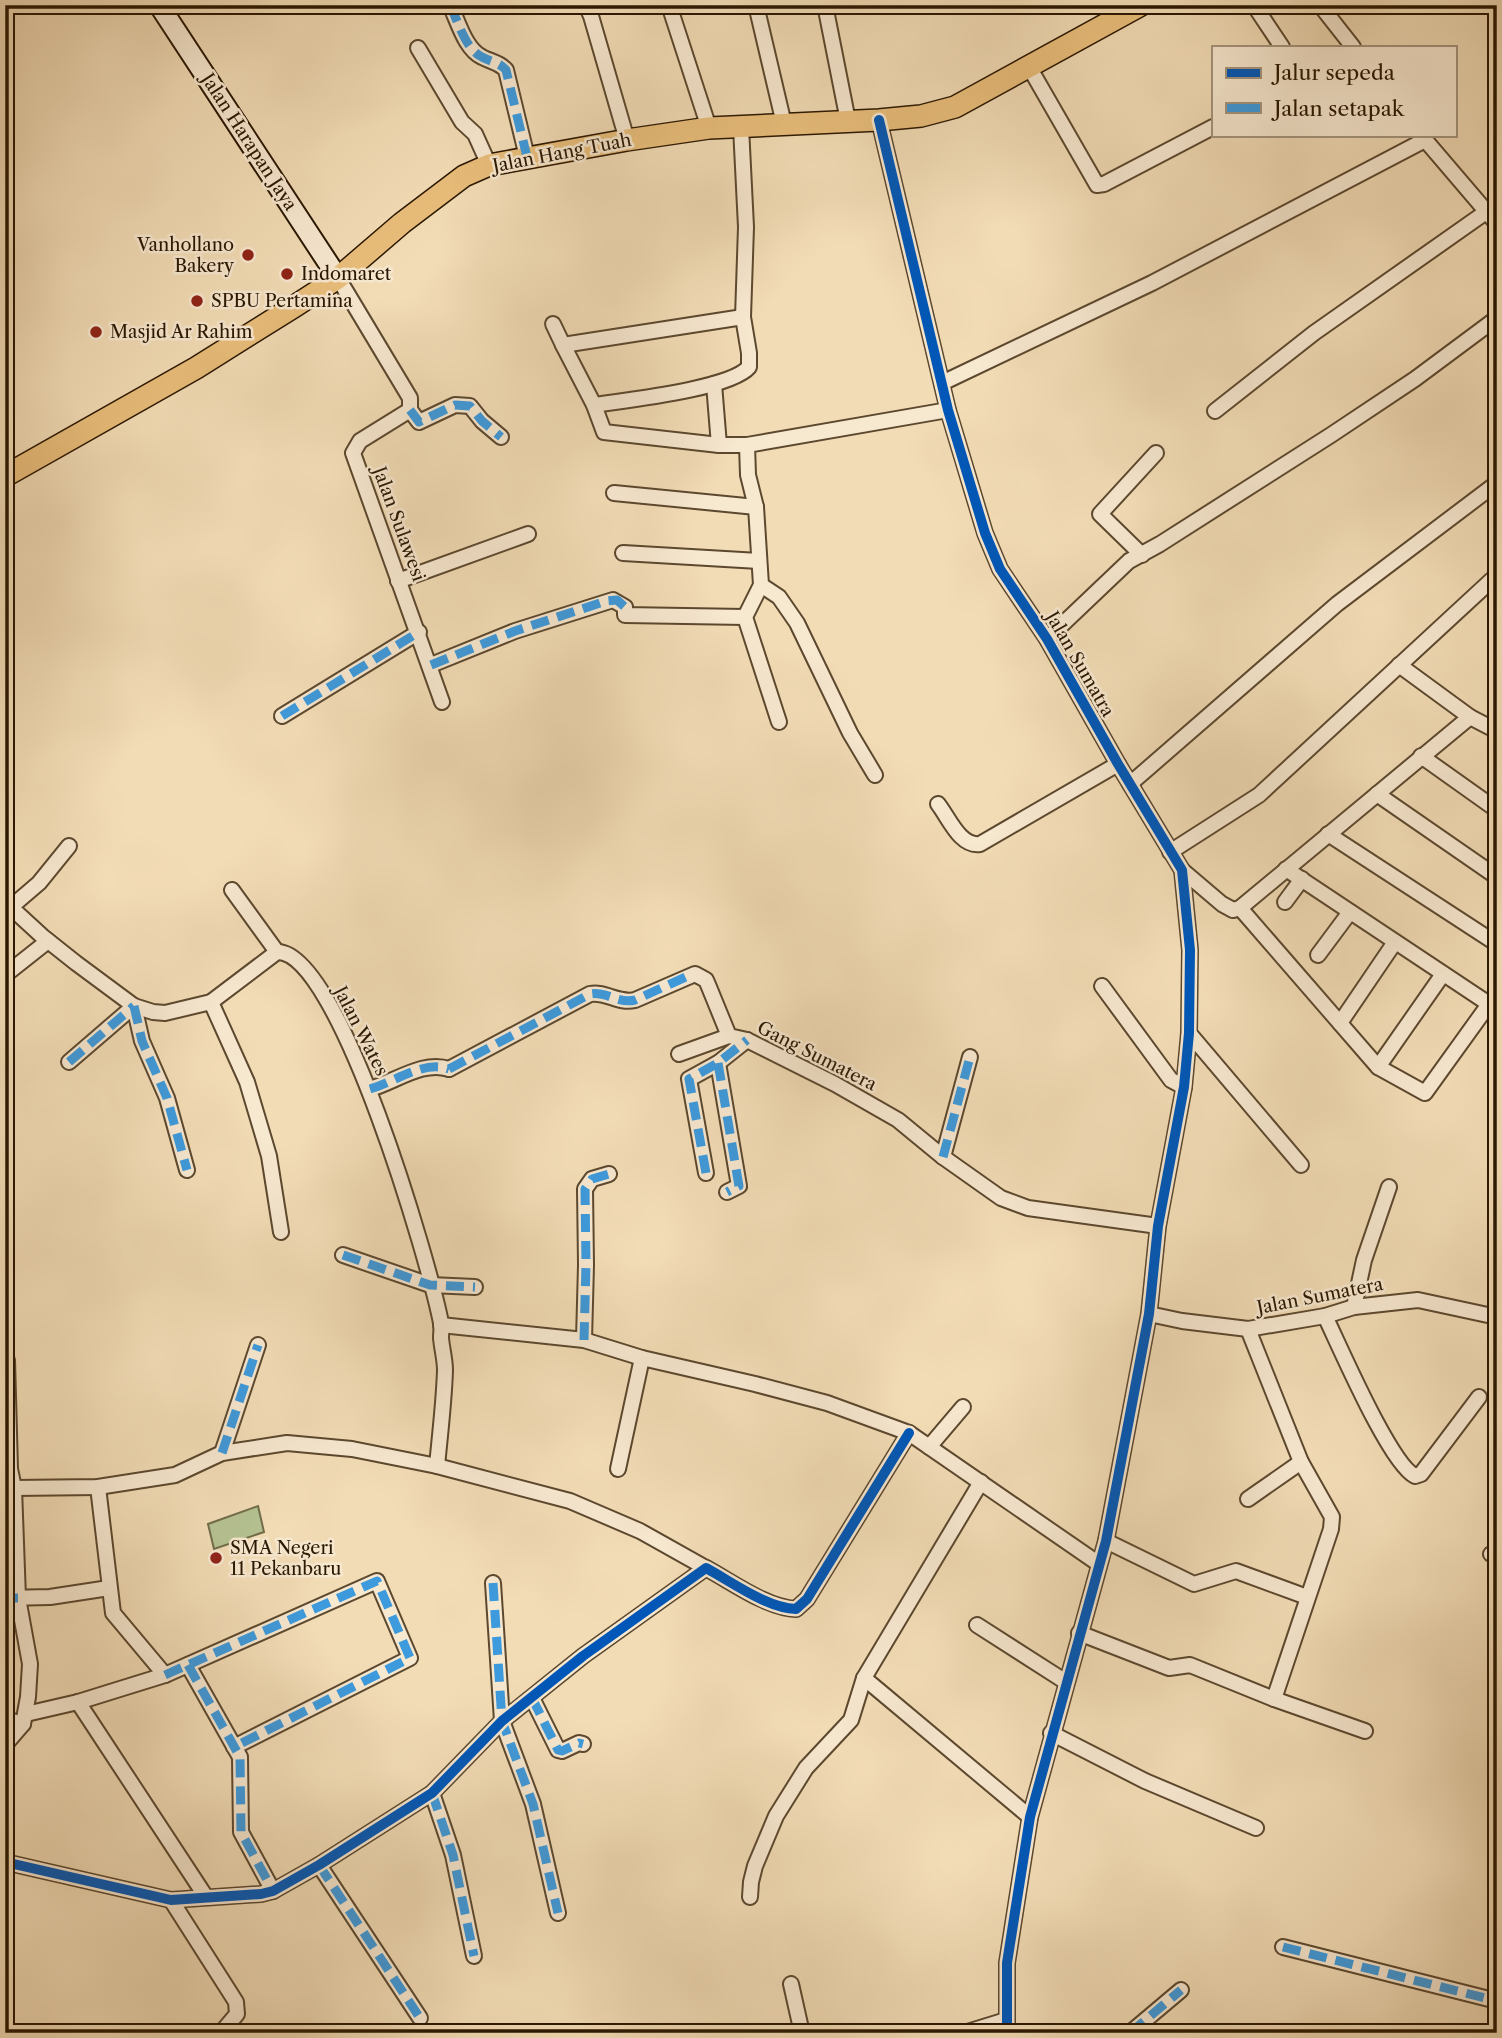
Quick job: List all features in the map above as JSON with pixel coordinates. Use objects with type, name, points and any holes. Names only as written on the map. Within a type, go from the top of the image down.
[{"type":"main road","name":"Jalan Hang Tuah","points":[[5,477],[196,368],[338,278],[402,223],[464,176],[489,165],[709,128],[921,116],[955,107],[1140,5]]},
{"type":"street","name":"Jalan Harapan Jaya","points":[[159,5],[338,278]]},
{"type":"street","points":[[450,5],[469,44],[477,53],[500,64],[506,71],[527,157]]},
{"type":"street","points":[[586,5],[627,140]]},
{"type":"street","points":[[669,5],[709,128]]},
{"type":"street","points":[[756,5],[784,124]]},
{"type":"street","points":[[825,5],[848,121]]},
{"type":"street","points":[[1254,5],[1281,46]]},
{"type":"street","points":[[1320,5],[1352,46]]},
{"type":"street","points":[[418,48],[462,122],[475,134],[489,165]]},
{"type":"street","points":[[1028,65],[1097,185],[1104,184],[1212,128]]},
{"type":"street","name":"Jalan Sumatra","points":[[879,120],[948,410],[972,495],[995,557],[1000,569],[1047,639],[1181,870],[1190,950],[1189,1032],[1184,1087],[1158,1226],[1149,1314],[1106,1541],[1030,1817],[1007,1963],[1007,2026]]},
{"type":"street","points":[[594,405],[714,384],[744,372],[749,367],[743,317],[746,228],[741,127]]},
{"type":"street","points":[[942,383],[1152,283],[1423,137],[1492,218],[1314,333],[1215,411]]},
{"type":"street","points":[[338,278],[410,398],[410,410],[419,422],[455,405],[470,406],[482,421],[501,437]]},
{"type":"street","points":[[563,345],[743,317]]},
{"type":"street","points":[[1047,639],[1129,561],[1373,407],[1497,318]]},
{"type":"street","points":[[553,324],[594,405],[604,432],[747,445],[948,410]]},
{"type":"street","points":[[714,384],[719,444]]},
{"type":"street","name":"Jalan Sulawesi","points":[[410,410],[360,441],[353,453],[442,702]]},
{"type":"street","points":[[747,445],[748,475],[756,507],[761,585],[744,617],[779,722]]},
{"type":"street","points":[[1142,555],[1100,514],[1156,453]]},
{"type":"street","points":[[1129,784],[1337,604],[1497,483]]},
{"type":"street","points":[[614,493],[756,507]]},
{"type":"street","points":[[398,581],[528,534]]},
{"type":"street","points":[[623,553],[760,561]]},
{"type":"street","points":[[1170,852],[1259,795],[1497,575]]},
{"type":"street","points":[[761,585],[779,597],[797,623],[850,733],[875,775]]},
{"type":"street","points":[[431,665],[515,631],[613,600],[625,607],[625,615],[744,617]]},
{"type":"street","points":[[282,716],[419,632]]},
{"type":"street","points":[[1399,665],[1470,717],[1497,731]]},
{"type":"street","points":[[1181,870],[1222,904],[1233,909],[1240,908],[1470,717]]},
{"type":"street","points":[[1421,756],[1497,810]]},
{"type":"street","points":[[938,804],[965,842],[980,844],[1118,764]]},
{"type":"street","points":[[1377,794],[1497,877]]},
{"type":"street","points":[[1328,834],[1497,944]]},
{"type":"street","points":[[69,846],[39,883],[8,904],[48,941],[134,1006],[153,1012],[165,1013],[211,1002],[277,952],[232,890]]},
{"type":"street","points":[[1240,908],[1378,1067],[1425,1093],[1493,999],[1443,974],[1286,869]]},
{"type":"street","points":[[1285,902],[1302,879]]},
{"type":"street","points":[[1318,955],[1350,912]]},
{"type":"street","points":[[5,975],[48,941]]},
{"type":"street","points":[[1340,1023],[1395,942]]},
{"type":"street","name":"Jalan Wates","points":[[277,952],[296,958],[327,1001],[370,1089],[402,1184],[442,1325],[445,1367],[437,1466]]},
{"type":"street","points":[[1378,1067],[1443,974]]},
{"type":"street","name":"Gang Sumatera","points":[[370,1089],[425,1067],[438,1066],[451,1075],[590,994],[598,992],[625,1002],[690,975],[700,976],[705,981],[729,1035],[747,1040],[898,1120],[943,1157],[1001,1198],[1028,1208],[1158,1226]]},
{"type":"street","points":[[1102,986],[1171,1080],[1184,1087]]},
{"type":"street","points":[[211,1002],[247,1082],[269,1156],[281,1232]]},
{"type":"street","points":[[69,1062],[134,1006]]},
{"type":"street","points":[[134,1006],[142,1041],[167,1098],[187,1170]]},
{"type":"street","points":[[1189,1032],[1301,1165]]},
{"type":"street","points":[[679,1054],[729,1035]]},
{"type":"street","points":[[706,1173],[689,1080],[718,1063],[747,1040]]},
{"type":"street","points":[[943,1157],[970,1057]]},
{"type":"street","points":[[718,1063],[739,1186],[727,1192]]},
{"type":"street","points":[[1497,1107],[1497,1115]]},
{"type":"street","points":[[584,1340],[585,1189],[592,1179],[609,1174]]},
{"type":"street","points":[[1354,1307],[1364,1260],[1389,1187]]},
{"type":"street","points":[[344,1255],[430,1285],[474,1287]]},
{"type":"street","name":"Jalan Sumatera","points":[[1149,1314],[1248,1329],[1325,1316],[1354,1307],[1418,1300],[1497,1317]]},
{"type":"street","points":[[1325,1316],[1377,1423],[1398,1460],[1411,1475],[1421,1474],[1479,1397]]},
{"type":"street","points":[[442,1325],[584,1340],[827,1403],[909,1433],[1099,1564]]},
{"type":"street","points":[[1248,1329],[1301,1462],[1332,1517],[1333,1524],[1274,1699]]},
{"type":"street","points":[[222,1453],[258,1345]]},
{"type":"street","points":[[618,1469],[642,1357]]},
{"type":"street","points":[[5,1745],[24,1719],[30,1664],[12,1598],[14,1488],[8,1469],[7,1360]]},
{"type":"street","points":[[929,1447],[963,1407]]},
{"type":"street","points":[[14,1488],[98,1488],[175,1475],[222,1453],[287,1443],[352,1449],[437,1466],[570,1501],[640,1531],[769,1602],[796,1609],[807,1598],[909,1433]]},
{"type":"street","points":[[1248,1499],[1301,1462]]},
{"type":"street","points":[[750,1897],[755,1866],[776,1816],[806,1768],[852,1720],[864,1678],[981,1482]]},
{"type":"street","points":[[98,1488],[113,1613],[165,1675]]},
{"type":"street","points":[[1106,1541],[1194,1584],[1236,1571],[1307,1597]]},
{"type":"street","points":[[5,1862],[171,1900],[273,1891],[432,1794],[502,1721],[583,1656],[706,1568]]},
{"type":"street","points":[[5,1719],[24,1719],[165,1675],[377,1581],[410,1658],[234,1747]]},
{"type":"street","points":[[493,1583],[502,1721],[533,1804],[558,1913]]},
{"type":"street","points":[[12,1598],[50,1597],[109,1588]]},
{"type":"street","points":[[977,1625],[1066,1682]]},
{"type":"street","points":[[1079,1633],[1169,1668],[1190,1665],[1274,1699],[1365,1731]]},
{"type":"street","points":[[188,1665],[240,1757],[241,1832],[273,1891]]},
{"type":"street","points":[[864,1678],[1030,1817]]},
{"type":"street","points":[[532,1698],[558,1750],[583,1744]]},
{"type":"street","points":[[78,1702],[206,1897]]},
{"type":"street","points":[[1051,1733],[1145,1781],[1256,1828]]},
{"type":"street","points":[[432,1794],[453,1855],[474,1956]]},
{"type":"street","points":[[319,1865],[420,2018]]},
{"type":"street","points":[[171,1900],[236,2002],[237,2014],[221,2033]]},
{"type":"street","points":[[1283,1947],[1497,2001]]},
{"type":"street","points":[[791,1984],[802,2033]]},
{"type":"street","points":[[1130,2033],[1181,1990]]},
{"type":"street","points":[[964,2033],[1007,2026]]},
{"type":"green space","points":[[258,1506],[264,1532],[214,1549],[208,1524]]},
{"type":"marked path","points":[[450,5],[471,48],[506,70],[527,157]]},
{"type":"marked path","points":[[410,410],[419,422],[455,405],[470,406],[482,421],[501,437]]},
{"type":"marked path","points":[[431,665],[515,631],[606,601],[617,600],[625,607],[625,615]]},
{"type":"marked path","points":[[282,716],[419,632]]},
{"type":"marked path","points":[[449,1069],[590,994],[635,1000],[690,975]]},
{"type":"marked path","points":[[134,1006],[142,1041],[167,1098],[187,1170]]},
{"type":"marked path","points":[[69,1062],[134,1006]]},
{"type":"marked path","points":[[706,1173],[689,1079],[718,1063],[747,1040]]},
{"type":"marked path","points":[[943,1157],[970,1057]]},
{"type":"marked path","points":[[718,1063],[739,1186],[727,1192]]},
{"type":"marked path","points":[[370,1089],[429,1067],[449,1069]]},
{"type":"marked path","points":[[584,1340],[585,1189],[592,1179],[609,1174]]},
{"type":"marked path","points":[[343,1255],[430,1285],[475,1287]]},
{"type":"marked path","points":[[222,1453],[258,1345]]},
{"type":"marked path","points":[[5,1469],[10,1469]]},
{"type":"marked path","points":[[1491,1554],[1497,1556]]},
{"type":"marked path","points":[[165,1675],[377,1581],[410,1658],[234,1747]]},
{"type":"marked path","points":[[493,1583],[502,1721],[533,1804],[558,1913]]},
{"type":"marked path","points":[[5,1598],[18,1598]]},
{"type":"marked path","points":[[188,1665],[240,1757],[241,1832],[273,1891]]},
{"type":"marked path","points":[[532,1698],[558,1750],[583,1744]]},
{"type":"marked path","points":[[432,1793],[453,1855],[474,1956]]},
{"type":"marked path","points":[[319,1865],[420,2018]]},
{"type":"marked path","points":[[1283,1947],[1497,2001]]},
{"type":"marked path","points":[[1130,2033],[1181,1990]]},
{"type":"cycle path","points":[[879,120],[948,410],[985,533],[1000,569],[1047,639],[1182,870],[1190,950],[1189,1033],[1184,1087],[1158,1226],[1149,1314],[1106,1541],[1030,1817],[1007,1963],[1007,2033]]},
{"type":"cycle path","points":[[5,1862],[171,1900],[273,1891],[432,1793],[502,1721],[583,1656],[706,1568],[762,1599],[785,1608],[796,1609],[807,1599],[909,1433]]},
{"type":"place","name":"Vanhollano Bakery","points":[[248,255]]},
{"type":"place","name":"Indomaret","points":[[287,274]]},
{"type":"place","name":"SPBU Pertamina","points":[[197,301]]},
{"type":"place","name":"Masjid Ar Rahim","points":[[96,332]]},
{"type":"place","name":"SMA Negeri 11 Pekanbaru","points":[[216,1558]]}]
